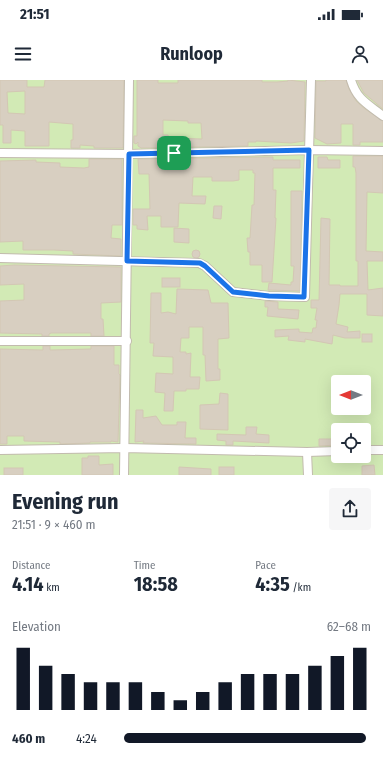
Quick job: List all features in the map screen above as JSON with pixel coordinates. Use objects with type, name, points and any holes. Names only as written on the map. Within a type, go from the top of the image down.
[{"type":"street","points":[[124,475],[127,341],[129,80]]},
{"type":"street","points":[[0,258],[200,263],[233,292],[269,296],[304,297],[311,80]]},
{"type":"street","points":[[351,80],[354,91],[359,98],[383,116]]},
{"type":"street","points":[[0,153],[129,154],[309,150],[383,151]]},
{"type":"street","points":[[0,341],[127,341]]},
{"type":"street","points":[[0,450],[124,448],[331,451]]},
{"type":"street","points":[[371,450],[383,450]]},
{"type":"street","points":[[307,452],[308,475]]},
{"type":"green space","points":[[0,80],[383,80],[383,475],[0,475]]},
{"type":"building","points":[[0,80],[27,80],[27,87],[44,87],[45,80],[124,80],[123,148],[94,148],[94,146],[80,145],[80,148],[71,148],[71,140],[73,140],[73,124],[49,122],[49,146],[25,146],[25,131],[11,130],[11,143],[3,143],[3,125],[0,125]],"holes":[[[25,91],[25,114],[8,113],[7,92]]]},
{"type":"building","points":[[137,80],[158,80],[158,83],[178,83],[178,80],[262,80],[262,82],[277,82],[288,80],[305,82],[304,141],[291,143],[256,141],[248,142],[248,146],[141,148],[138,146],[138,142],[136,144],[134,143],[134,136],[137,136]],"holes":[[[163,120],[188,121],[188,123],[201,123],[202,139],[169,138],[168,135],[163,135]]]},
{"type":"building","points":[[346,80],[356,101],[383,121],[383,142],[360,142],[360,145],[353,145],[353,124],[341,124],[341,143],[327,144],[315,138],[316,81]]},
{"type":"building","points":[[357,80],[383,80],[383,109],[364,93]]},
{"type":"building","points":[[353,156],[383,156],[383,193],[367,192],[366,251],[383,252],[383,261],[367,261],[368,290],[383,288],[383,316],[367,315],[367,294],[340,294],[336,324],[348,327],[347,332],[360,331],[360,338],[345,338],[333,335],[332,344],[305,339],[305,342],[288,340],[289,336],[275,337],[275,330],[299,329],[299,332],[312,333],[313,328],[316,328],[317,320],[315,320],[317,308],[311,308],[311,300],[319,300],[321,218],[330,219],[329,285],[358,286],[358,261],[356,261],[356,173],[355,167],[353,167]]},
{"type":"building","points":[[273,157],[273,160],[300,160],[300,168],[273,168],[273,190],[276,190],[276,218],[272,282],[262,282],[262,265],[250,265],[250,252],[248,252],[247,238],[250,238],[252,205],[254,205],[255,173],[253,173],[253,170],[239,170],[239,180],[233,181],[212,181],[212,177],[193,177],[192,196],[206,196],[205,204],[179,203],[178,227],[161,227],[161,216],[147,216],[148,230],[137,229],[137,225],[133,225],[133,209],[150,209],[149,174],[139,174],[138,159]]},
{"type":"building","points":[[318,157],[327,157],[328,160],[340,160],[340,168],[318,168]]},
{"type":"building","points":[[89,159],[122,159],[122,225],[112,225],[111,238],[121,239],[121,256],[73,254],[73,251],[23,250],[23,241],[0,242],[0,161],[36,160],[36,162],[60,163],[60,167],[84,168],[89,167]]},
{"type":"building","points":[[291,191],[302,191],[300,291],[268,290],[269,283],[291,285],[291,282],[293,282],[294,266],[291,266]]},
{"type":"building","points":[[214,206],[222,206],[221,219],[213,218]]},
{"type":"building","points":[[174,228],[189,229],[189,243],[174,242]]},
{"type":"building","points":[[194,250],[198,250],[200,254],[198,258],[194,258],[192,256],[192,252]]},
{"type":"building","points":[[0,266],[121,267],[121,302],[101,303],[101,319],[103,319],[104,336],[91,336],[91,333],[51,333],[49,336],[42,336],[42,334],[0,333],[0,301],[24,300],[24,284],[0,285]]},
{"type":"building","points":[[162,278],[180,278],[180,287],[162,287]]},
{"type":"building","points":[[177,289],[208,290],[211,303],[228,303],[229,338],[218,339],[218,369],[220,369],[220,380],[206,381],[205,355],[203,355],[203,327],[189,327],[189,338],[181,338],[180,352],[186,352],[186,354],[191,353],[190,377],[200,377],[199,389],[174,391],[173,411],[164,411],[165,393],[155,392],[156,373],[173,374],[173,357],[153,356],[154,343],[150,343],[151,293],[161,293],[161,313],[168,312],[176,314]]},
{"type":"building","points":[[265,301],[278,302],[278,309],[299,310],[298,319],[267,316],[268,307],[265,307]]},
{"type":"building","points":[[362,334],[372,334],[372,342],[362,342]]},
{"type":"building","points":[[43,346],[50,346],[50,350],[52,350],[91,349],[91,346],[114,346],[114,365],[119,365],[120,375],[118,442],[111,441],[60,444],[60,442],[24,441],[24,436],[7,436],[7,444],[0,444],[0,349],[43,350]]},
{"type":"building","points":[[220,393],[228,394],[228,430],[200,429],[200,405],[219,404]]},
{"type":"building","points":[[136,410],[143,410],[143,418],[156,416],[162,425],[177,425],[177,422],[186,422],[185,438],[196,438],[196,444],[143,443],[144,441],[135,442]]},
{"type":"building","points":[[246,427],[257,427],[256,434],[269,435],[269,443],[233,441],[233,445],[226,445],[226,441],[217,440],[217,434],[246,435]]},
{"type":"building","points":[[319,439],[331,439],[331,445],[319,446]]},
{"type":"building","points":[[88,456],[99,456],[99,465],[113,464],[113,475],[82,475],[82,458],[88,458]]},
{"type":"building","points":[[374,465],[375,475],[362,475],[362,466]]},
{"type":"building","points":[[179,467],[211,469],[211,475],[179,475]]},
{"type":"building","points":[[219,467],[234,467],[234,475],[219,475]]},
{"type":"building","points":[[4,468],[23,468],[23,475],[4,475]]},
{"type":"route","points":[[309,150],[304,297],[269,296],[233,292],[200,263],[127,261],[129,154],[174,153],[309,150]]}]
